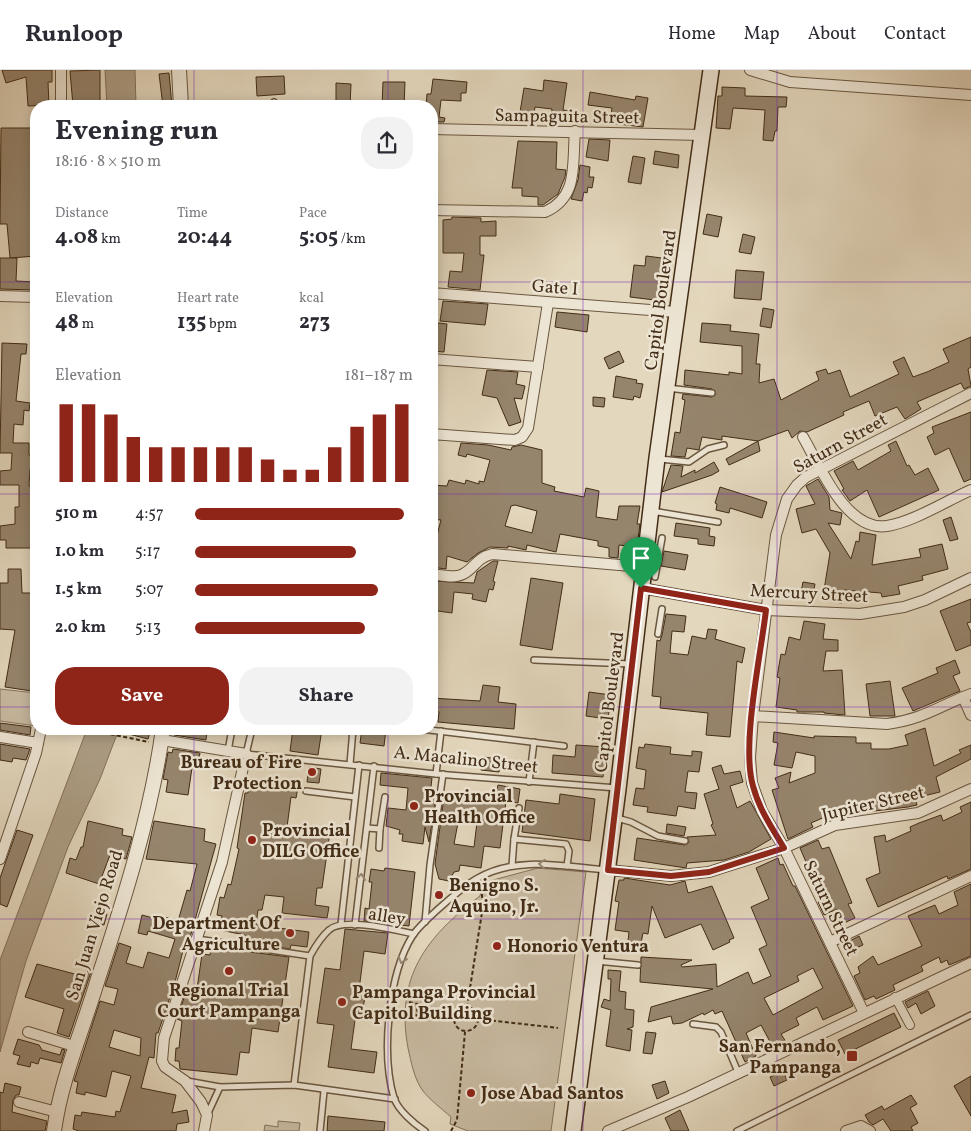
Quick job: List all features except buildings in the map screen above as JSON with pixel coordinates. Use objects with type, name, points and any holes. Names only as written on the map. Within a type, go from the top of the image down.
[{"type":"main road","name":"Capitol Boulevard","points":[[573,1131],[608,870],[657,458],[711,70]]},
{"type":"street","points":[[61,70],[61,100]]},
{"type":"street","points":[[179,70],[181,100]]},
{"type":"street","points":[[750,70],[790,82],[971,95]]},
{"type":"street","name":"Sampaguita Street","points":[[438,129],[702,135]]},
{"type":"street","points":[[438,210],[545,212],[557,207],[564,200],[570,187],[575,131]]},
{"type":"street","name":"Gate I","points":[[438,294],[676,312]]},
{"type":"street","points":[[0,296],[30,297]]},
{"type":"street","points":[[438,434],[515,440],[522,437],[528,428],[548,303]]},
{"type":"street","points":[[438,360],[538,367]]},
{"type":"street","name":"Saturn Street","points":[[864,1013],[784,848],[762,810],[752,783],[750,758],[753,716],[776,535],[787,499],[797,484],[822,469],[971,393]]},
{"type":"street","points":[[803,437],[838,498],[853,515],[867,524],[888,526],[971,490]]},
{"type":"street","points":[[438,575],[457,576],[464,574],[482,556],[492,554],[643,567]]},
{"type":"street","name":"Mercury Street","points":[[641,588],[766,610],[816,613],[877,613],[925,600],[971,578]]},
{"type":"street","points":[[753,716],[887,724],[908,721],[930,714],[967,695],[971,715]]},
{"type":"street","points":[[0,859],[40,735]]},
{"type":"street","points":[[0,737],[38,743]]},
{"type":"street","name":"A. Macalino Street","points":[[162,737],[246,754]]},
{"type":"street","name":"San Juan Viejo Road","points":[[54,1131],[74,1046],[97,984],[133,864],[162,737]]},
{"type":"street","points":[[204,1131],[207,1115],[201,1102],[185,1081],[165,1067],[162,1061],[162,1051],[164,1038],[222,862],[246,754]]},
{"type":"street","name":"Jupiter Street","points":[[608,870],[671,876],[709,872],[784,848],[835,825],[918,813],[971,789]]},
{"type":"street","points":[[830,942],[971,876]]},
{"type":"street","points":[[608,1131],[688,1097],[895,997],[971,963]]},
{"type":"street","points":[[895,997],[910,1025]]},
{"type":"street","points":[[28,1032],[74,1046]]},
{"type":"street","points":[[18,1102],[57,1112]]},
{"type":"street","points":[[846,1131],[866,1128]]},
{"type":"lane","points":[[667,388],[712,393]]},
{"type":"lane","points":[[657,458],[689,462],[708,449],[724,445]]},
{"type":"lane","points":[[651,512],[718,522]]},
{"type":"lane","points":[[655,577],[662,538]]},
{"type":"lane","points":[[658,634],[662,609]]},
{"type":"lane","points":[[534,660],[631,664]]},
{"type":"lane","points":[[438,731],[564,746]]},
{"type":"lane","points":[[436,774],[441,731]]},
{"type":"lane","points":[[228,751],[231,735]]},
{"type":"lane","points":[[246,754],[251,735]]},
{"type":"lane","points":[[350,764],[352,735]]},
{"type":"lane","points":[[529,782],[534,742]]},
{"type":"lane","name":"A. Macalino Street","points":[[246,754],[436,774],[618,788]]},
{"type":"lane","points":[[294,1085],[310,956],[330,929],[341,924],[359,765]]},
{"type":"lane","points":[[355,925],[374,766]]},
{"type":"lane","points":[[425,922],[430,864],[443,774]]},
{"type":"lane","points":[[306,791],[355,797]]},
{"type":"lane","points":[[379,848],[385,797]]},
{"type":"lane","points":[[512,866],[518,808]]},
{"type":"lane","points":[[614,817],[631,822],[658,836],[685,841]]},
{"type":"lane","points":[[367,828],[380,829]]},
{"type":"lane","points":[[514,839],[566,844],[569,851],[567,866]]},
{"type":"lane","points":[[425,1131],[394,1100],[388,1061],[390,1014],[401,958],[414,934],[425,922],[480,877],[512,866],[534,863],[608,870]]},
{"type":"lane","name":"alley","points":[[341,924],[414,934]]},
{"type":"lane","points":[[197,939],[310,956]]},
{"type":"lane","points":[[596,961],[638,965]]},
{"type":"lane","points":[[737,1131],[971,1015]]},
{"type":"lane","points":[[693,1024],[716,1027],[721,1032],[738,1072]]},
{"type":"lane","points":[[185,1081],[220,1087],[294,1085],[394,1100]]},
{"type":"lane","points":[[207,1115],[220,1087]]},
{"type":"lane","points":[[320,1131],[324,1091]]},
{"type":"path","points":[[115,735],[125,737],[162,737]]},
{"type":"path","points":[[467,1007],[483,906],[480,877]]},
{"type":"path","points":[[409,1002],[418,1004],[416,1012],[416,1020],[406,1018],[409,1002]]},
{"type":"path","points":[[467,1007],[473,1009],[478,1019],[477,1026],[472,1031],[465,1032],[458,1029],[454,1024],[453,1017],[456,1012],[467,1007]]},
{"type":"path","points":[[416,1012],[453,1017]]},
{"type":"path","points":[[478,1019],[558,1028]]},
{"type":"path","points":[[451,1131],[457,1120],[465,1032]]},
{"type":"shaded area","points":[[105,70],[135,70],[136,100],[107,100]]},
{"type":"shaded area","points":[[0,689],[30,692],[30,725],[0,721]]},
{"type":"shaded area","points":[[85,735],[117,735],[100,779],[68,847],[26,961],[0,1052],[0,960]]},
{"type":"shaded area","points":[[538,868],[586,872],[551,1131],[468,1131],[450,1124],[451,1117],[426,1094],[415,1076],[408,1048],[405,1023],[406,1000],[411,980],[419,961],[430,943],[461,911],[480,896],[482,883]]},
{"type":"shaded area","points":[[278,1121],[300,1123],[299,1131],[264,1131],[265,1125],[278,1127]]},
{"type":"place","name":"Bureau of Fire Protection","points":[[312,772]]},
{"type":"place","name":"Provincial Health Office","points":[[414,806]]},
{"type":"place","name":"Provincial DILG Office","points":[[252,840]]},
{"type":"place","name":"Benigno S. Aquino, Jr.","points":[[439,895]]},
{"type":"place","name":"Department Of Agriculture","points":[[290,933]]},
{"type":"place","name":"Honorio Ventura","points":[[497,946]]},
{"type":"place","name":"Regional Trial Court Pampanga","points":[[229,971]]},
{"type":"place","name":"Pampanga Provincial Capitol Building","points":[[342,1002]]},
{"type":"place","name":"San Fernando, Pampanga","points":[[852,1056]]},
{"type":"place","name":"Jose Abad Santos","points":[[471,1093]]},
{"type":"route","points":[[641,588],[766,610],[753,716],[750,758],[752,783],[757,800],[784,848],[709,872],[671,876],[608,870],[641,588]]}]
